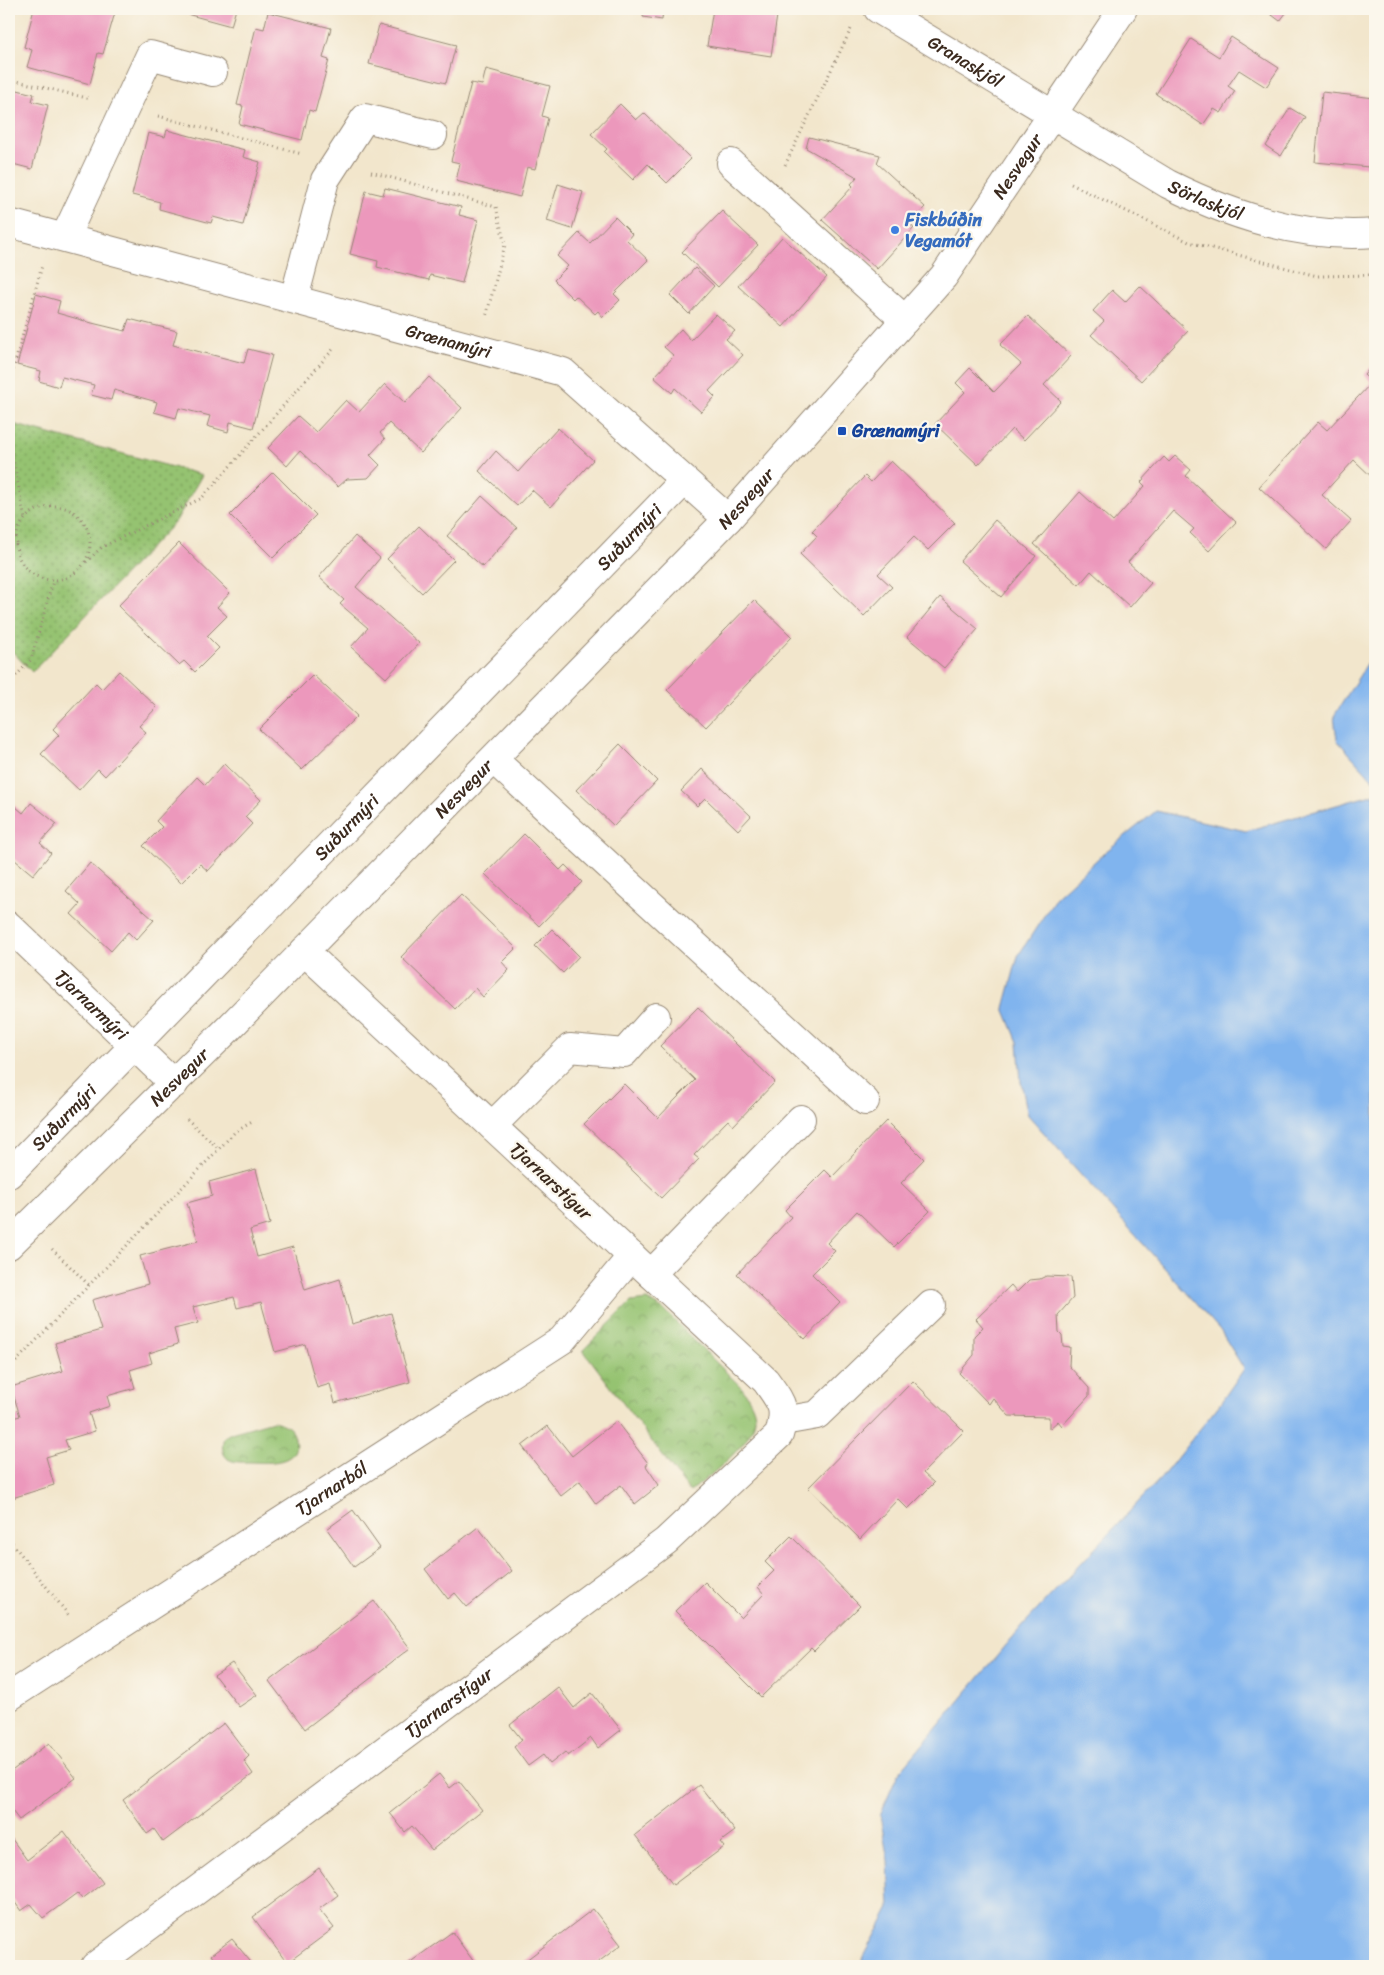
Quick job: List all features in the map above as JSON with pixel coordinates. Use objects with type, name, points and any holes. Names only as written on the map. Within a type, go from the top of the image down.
[{"type":"street","name":"Granaskjól","points":[[878,9],[1053,114]]},
{"type":"street","name":"Nesvegur","points":[[9,1245],[174,1084],[494,760],[728,519],[944,276],[1123,9]]},
{"type":"street","points":[[58,235],[150,55],[213,72]]},
{"type":"street","name":"Sörlaskjól","points":[[1053,114],[1168,184],[1205,203],[1245,217],[1285,227],[1326,233],[1375,234]]},
{"type":"street","points":[[294,299],[325,180],[365,118],[433,134]]},
{"type":"street","points":[[731,162],[905,320]]},
{"type":"street","name":"Grænamýri","points":[[9,223],[563,372],[684,482],[728,519]]},
{"type":"street","name":"Suðurmýri","points":[[9,1174],[684,482]]},
{"type":"street","points":[[494,760],[865,1101]]},
{"type":"street","name":"Tjarnarmýri","points":[[9,926],[174,1084]]},
{"type":"street","name":"Tjarnarstígur","points":[[95,1966],[666,1541],[780,1435],[784,1421],[783,1406],[766,1381],[304,951]]},
{"type":"street","points":[[492,1126],[570,1048],[624,1053],[656,1017]]},
{"type":"street","name":"Tjarnarból","points":[[9,1697],[562,1340],[801,1119]]},
{"type":"street","points":[[784,1421],[817,1415],[931,1305]]},
{"type":"path","points":[[799,136],[852,26]]},
{"type":"path","points":[[9,384],[58,235]]},
{"type":"path","points":[[86,562],[90,550],[87,526],[80,517],[70,510],[58,506],[46,507],[35,511],[25,519],[19,529],[16,541],[17,553],[22,564],[41,579],[53,581],[72,576],[102,547],[202,498],[361,318]]},
{"type":"path","points":[[9,438],[25,519]]},
{"type":"path","points":[[9,683],[31,660],[53,581]]},
{"type":"path","points":[[186,1118],[219,1149]]},
{"type":"path","points":[[9,1369],[235,1132],[252,1122]]},
{"type":"path","points":[[46,1243],[89,1285]]},
{"type":"path","points":[[9,1539],[92,1644]]},
{"type":"green space","points":[[9,423],[202,475],[176,521],[32,672],[9,648]]},
{"type":"green space","points":[[647,1300],[664,1310],[742,1388],[750,1400],[755,1414],[754,1424],[743,1443],[726,1461],[690,1492],[583,1350],[631,1302]]},
{"type":"green space","points":[[273,1421],[286,1425],[293,1432],[296,1445],[290,1457],[275,1462],[236,1462],[226,1457],[223,1449],[224,1437],[231,1433]]},
{"type":"water","points":[[1375,651],[1375,782],[1337,740],[1334,716]]},
{"type":"water","points":[[1375,794],[1375,1966],[859,1966],[890,1908],[888,1861],[880,1815],[898,1774],[1024,1624],[1161,1478],[1219,1405],[1244,1369],[1220,1330],[1028,1115],[1021,1082],[1018,1042],[1004,1008],[1018,956],[1056,897],[1104,853],[1156,811],[1246,831]]},
{"type":"building","points":[[34,9],[116,9],[103,54],[98,53],[90,84],[27,67],[32,50],[24,47]]},
{"type":"building","points":[[168,9],[236,9],[231,26]]},
{"type":"building","points":[[644,9],[663,9],[662,20],[643,17]]},
{"type":"building","points":[[713,9],[778,9],[771,56],[707,46]]},
{"type":"building","points":[[1264,9],[1289,9],[1280,21]]},
{"type":"building","points":[[268,12],[331,28],[323,58],[329,60],[315,112],[309,110],[302,140],[239,124],[243,106],[237,105],[256,27],[264,29]]},
{"type":"building","points":[[379,25],[456,45],[446,83],[369,64]]},
{"type":"building","points":[[1231,37],[1279,68],[1266,87],[1239,70],[1228,86],[1235,91],[1221,113],[1214,109],[1203,125],[1156,94],[1191,39],[1219,57]]},
{"type":"building","points":[[486,69],[550,86],[542,116],[548,118],[535,169],[527,167],[520,197],[456,181],[460,163],[451,161],[471,83],[482,85]]},
{"type":"building","points":[[9,88],[34,94],[32,101],[48,105],[32,169],[9,163]]},
{"type":"building","points":[[1322,92],[1375,98],[1369,167],[1315,162]]},
{"type":"building","points":[[620,104],[636,120],[644,113],[691,159],[667,183],[648,164],[633,180],[604,152],[607,149],[591,134]]},
{"type":"building","points":[[1290,108],[1305,117],[1281,156],[1266,146]]},
{"type":"building","points":[[167,130],[245,150],[243,157],[260,162],[243,225],[213,217],[211,223],[159,209],[160,202],[132,195],[148,133],[165,137]]},
{"type":"building","points":[[809,137],[880,155],[877,163],[925,207],[909,224],[914,228],[877,269],[822,220],[853,186],[851,184],[857,177],[806,148]]},
{"type":"building","points":[[558,184],[583,192],[572,229],[547,221]]},
{"type":"building","points":[[385,188],[461,207],[459,215],[478,220],[462,283],[430,275],[429,280],[377,267],[378,261],[350,254],[366,191],[383,195]]},
{"type":"building","points":[[722,211],[758,245],[718,287],[682,252]]},
{"type":"building","points":[[615,217],[632,234],[627,240],[648,260],[614,294],[620,300],[603,317],[598,311],[595,314],[576,296],[573,299],[554,280],[568,266],[557,256],[579,233],[590,243]]},
{"type":"building","points":[[782,237],[827,277],[783,327],[738,286]]},
{"type":"building","points":[[695,268],[714,286],[689,314],[670,295]]},
{"type":"building","points":[[1140,286],[1188,331],[1141,381],[1091,335],[1104,321],[1093,311],[1112,290],[1125,302]]},
{"type":"building","points":[[36,294],[60,301],[57,313],[92,323],[125,331],[129,319],[177,331],[173,345],[244,363],[248,349],[272,355],[253,428],[230,422],[228,432],[207,426],[210,416],[179,408],[176,418],[154,412],[157,402],[114,390],[111,400],[91,395],[94,385],[62,377],[59,387],[39,381],[41,371],[17,365]]},
{"type":"building","points":[[716,314],[735,331],[726,339],[743,355],[709,391],[715,397],[701,412],[675,388],[672,393],[654,377],[674,356],[664,347],[681,329],[691,340]]},
{"type":"building","points":[[1028,316],[1071,356],[1044,385],[1061,401],[1024,440],[1012,429],[978,465],[935,424],[965,392],[956,383],[970,368],[994,392],[1021,364],[1000,345]]},
{"type":"building","points":[[1375,362],[1375,480],[1354,460],[1322,495],[1351,521],[1326,549],[1259,487],[1318,422],[1327,430],[1372,382],[1364,375]]},
{"type":"building","points":[[429,377],[462,408],[421,453],[389,423],[380,433],[385,439],[370,455],[380,465],[368,478],[347,479],[338,487],[300,451],[287,466],[268,448],[298,416],[316,432],[346,400],[359,412],[385,384],[405,403]]},
{"type":"building","points":[[558,428],[593,460],[551,507],[532,490],[517,506],[479,471],[496,451],[518,472]]},
{"type":"building","points":[[1175,456],[1191,470],[1186,476],[1236,522],[1209,551],[1190,533],[1194,529],[1173,511],[1128,562],[1151,583],[1130,607],[1091,571],[1079,585],[1034,544],[1080,492],[1113,522],[1145,486],[1141,482],[1164,457],[1169,462]]},
{"type":"building","points":[[891,461],[955,523],[928,550],[914,537],[878,574],[892,587],[864,616],[800,554],[817,536],[812,531],[865,476],[871,482]]},
{"type":"building","points":[[273,472],[316,515],[273,558],[230,515]]},
{"type":"building","points":[[482,496],[517,528],[483,567],[447,536]]},
{"type":"building","points":[[995,520],[1036,556],[1001,597],[960,561]]},
{"type":"building","points":[[419,526],[454,560],[422,593],[387,559]]},
{"type":"building","points":[[355,536],[380,558],[356,587],[419,643],[386,678],[351,647],[368,628],[340,604],[344,600],[319,577]]},
{"type":"building","points":[[179,543],[230,593],[217,607],[227,616],[207,636],[219,648],[195,672],[184,661],[179,665],[118,606]]},
{"type":"building","points":[[940,597],[978,629],[944,668],[907,637]]},
{"type":"building","points":[[754,600],[792,637],[706,727],[667,690]]},
{"type":"building","points":[[119,671],[157,707],[139,726],[146,732],[105,776],[98,769],[79,790],[41,754],[59,735],[53,729],[96,683],[102,689]]},
{"type":"building","points":[[313,675],[357,716],[302,770],[259,729]]},
{"type":"building","points":[[620,744],[657,781],[614,826],[576,790]]},
{"type":"building","points":[[224,764],[261,800],[245,817],[252,824],[208,871],[200,864],[181,883],[143,846],[162,827],[156,821],[197,777],[205,785]]},
{"type":"building","points":[[702,769],[751,816],[738,830],[705,798],[697,806],[681,791]]},
{"type":"building","points":[[9,801],[23,813],[31,803],[57,824],[40,843],[51,853],[33,875],[9,855]]},
{"type":"building","points":[[524,834],[560,870],[565,865],[582,882],[539,926],[485,874]]},
{"type":"building","points":[[90,863],[154,920],[136,940],[128,932],[111,951],[71,914],[80,904],[66,891]]},
{"type":"building","points":[[461,895],[516,948],[502,962],[509,970],[483,997],[475,988],[455,1009],[401,957]]},
{"type":"building","points":[[552,929],[579,956],[563,973],[535,946]]},
{"type":"building","points":[[698,1007],[775,1082],[733,1126],[728,1120],[694,1155],[699,1159],[661,1198],[584,1124],[624,1084],[658,1118],[695,1080],[660,1046]]},
{"type":"building","points":[[886,1121],[924,1159],[901,1183],[930,1211],[894,1247],[857,1211],[827,1243],[835,1251],[812,1274],[840,1302],[805,1339],[737,1274],[791,1217],[785,1210],[825,1170],[832,1177]]},
{"type":"building","points":[[256,1169],[270,1224],[250,1230],[257,1257],[293,1247],[305,1290],[340,1279],[352,1324],[391,1313],[410,1382],[335,1403],[330,1384],[317,1388],[305,1344],[275,1352],[261,1302],[237,1308],[234,1297],[193,1307],[198,1323],[174,1329],[178,1344],[149,1353],[152,1363],[130,1370],[135,1388],[107,1396],[110,1406],[89,1413],[95,1431],[65,1440],[69,1450],[46,1457],[54,1485],[9,1499],[9,1419],[20,1416],[11,1387],[63,1371],[55,1343],[101,1330],[92,1300],[148,1284],[140,1256],[198,1241],[187,1203],[212,1196],[209,1182]]},
{"type":"building","points":[[1046,1276],[1071,1277],[1073,1298],[1058,1315],[1059,1332],[1062,1335],[1063,1346],[1070,1347],[1069,1366],[1089,1388],[1089,1396],[1062,1426],[1058,1421],[1049,1429],[1049,1417],[1009,1416],[993,1398],[989,1404],[959,1373],[974,1355],[974,1336],[983,1327],[976,1319],[1011,1285],[1017,1292],[1029,1280],[1040,1279]]},
{"type":"building","points":[[913,1381],[964,1431],[923,1473],[934,1483],[908,1509],[898,1499],[860,1539],[808,1488]]},
{"type":"building","points":[[616,1421],[648,1463],[646,1466],[659,1485],[635,1504],[621,1485],[596,1504],[580,1481],[561,1496],[522,1446],[548,1426],[572,1456]]},
{"type":"building","points":[[353,1510],[380,1548],[354,1567],[327,1529]]},
{"type":"building","points":[[478,1527],[512,1571],[467,1607],[455,1593],[448,1599],[425,1569]]},
{"type":"building","points":[[791,1536],[860,1606],[814,1651],[811,1648],[761,1697],[675,1611],[705,1582],[741,1618],[764,1594],[758,1587],[774,1571],[765,1562]]},
{"type":"building","points":[[374,1601],[410,1648],[305,1729],[269,1681]]},
{"type":"building","points":[[232,1663],[257,1695],[239,1707],[214,1675]]},
{"type":"building","points":[[558,1687],[574,1708],[592,1693],[621,1730],[598,1748],[591,1738],[568,1756],[565,1752],[550,1764],[543,1755],[528,1766],[514,1747],[522,1740],[510,1725]]},
{"type":"building","points":[[224,1723],[249,1756],[244,1761],[253,1774],[163,1842],[154,1829],[147,1834],[123,1800]]},
{"type":"building","points":[[49,1743],[76,1778],[19,1820],[9,1807],[9,1773]]},
{"type":"building","points":[[439,1774],[450,1788],[459,1781],[482,1810],[432,1850],[412,1826],[405,1832],[390,1813]]},
{"type":"building","points":[[699,1785],[735,1831],[720,1842],[724,1847],[673,1885],[635,1835]]},
{"type":"building","points":[[64,1831],[103,1883],[82,1899],[77,1893],[43,1918],[31,1904],[21,1911],[9,1894],[9,1835],[27,1860]]},
{"type":"building","points":[[319,1868],[338,1895],[319,1909],[334,1928],[287,1963],[253,1917]]},
{"type":"building","points":[[593,1909],[621,1945],[593,1966],[523,1966],[521,1964]]},
{"type":"building","points":[[452,1932],[477,1966],[405,1966]]},
{"type":"building","points":[[232,1939],[254,1966],[219,1966],[211,1955]]},
{"type":"place","name":"Fiskbúðin Vegamót","points":[[895,230]]},
{"type":"place","name":"Grænamýri","points":[[842,431]]}]
